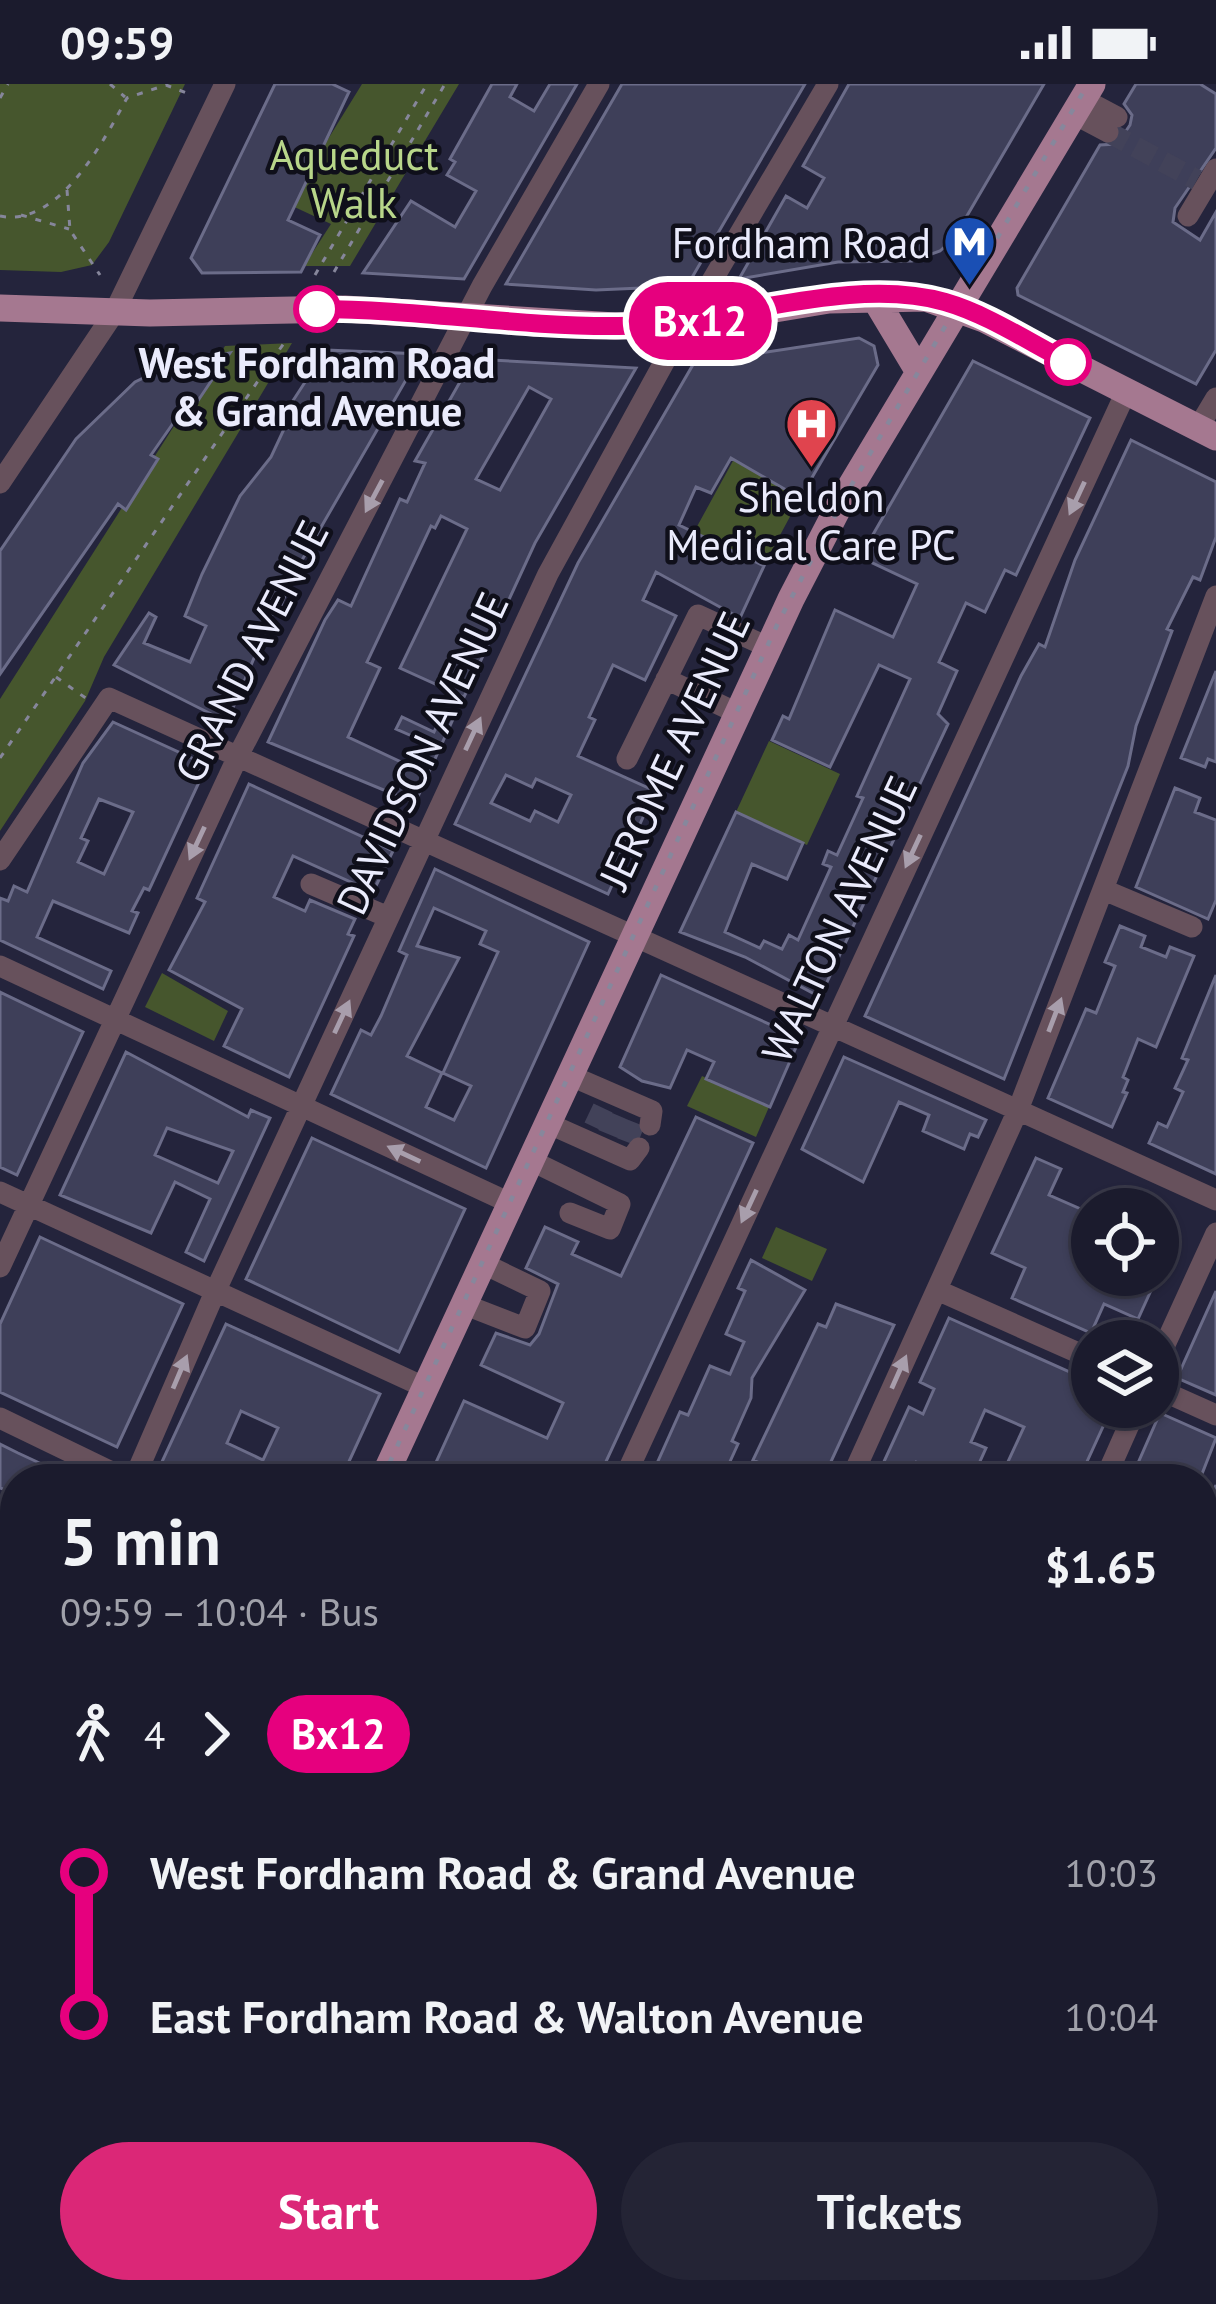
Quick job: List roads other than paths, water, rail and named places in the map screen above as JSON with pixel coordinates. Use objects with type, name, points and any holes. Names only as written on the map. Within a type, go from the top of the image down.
[{"type":"main road","name":"JEROME AVENUE","points":[[395,1464],[424,1387],[634,934],[839,506],[1083,99]]},
{"type":"main road","points":[[874,297],[919,372]]},
{"type":"main road","points":[[0,308],[114,313],[345,309],[615,326],[689,322],[810,302],[926,298],[958,307],[1207,432]]},
{"type":"street","points":[[0,483],[114,313],[225,84]]},
{"type":"street","name":"GRAND AVENUE","points":[[0,1267],[238,754],[466,317],[599,84]]},
{"type":"street","name":"DAVIDSON AVENUE","points":[[137,1464],[548,574],[828,84]]},
{"type":"street","points":[[1083,99],[1113,124]]},
{"type":"street","points":[[1189,216],[1207,178]]},
{"type":"street","name":"WALTON AVENUE","points":[[631,1464],[1126,392]]},
{"type":"street","points":[[1207,432],[1216,398]]},
{"type":"street","points":[[857,1464],[1018,1110],[1216,596]]},
{"type":"street","points":[[627,759],[698,614],[768,647]]},
{"type":"street","points":[[667,680],[737,713]]},
{"type":"street","points":[[0,860],[109,698],[1216,1199]]},
{"type":"street","points":[[311,884],[388,917]]},
{"type":"street","points":[[1104,890],[1192,927]]},
{"type":"street","points":[[0,966],[510,1202]]},
{"type":"street","points":[[569,1076],[626,1108]]},
{"type":"street","points":[[548,1123],[611,1142]]},
{"type":"street","points":[[530,1160],[620,1204],[610,1229],[570,1213]]},
{"type":"street","points":[[0,1192],[424,1387]]},
{"type":"street","points":[[1176,1320],[1216,1233]]},
{"type":"street","points":[[463,1304],[525,1328],[540,1291],[482,1263]]},
{"type":"street","points":[[937,1290],[1071,1350]]},
{"type":"street","points":[[1179,1398],[1216,1415]]},
{"type":"street","points":[[0,1418],[98,1464]]},
{"type":"street","points":[[1112,1464],[1128,1428]]},
{"type":"tunnel","points":[[1108,132],[1197,180]]},
{"type":"tunnel","points":[[594,1127],[605,1104]]},
{"type":"tunnel","points":[[608,1134],[618,1110]]},
{"type":"tunnel","points":[[627,1142],[636,1119]]},
{"type":"railway","points":[[389,1464],[778,623],[848,491],[1088,84]]},
{"type":"place","name":"Fordham Road","points":[[970,288]]},
{"type":"place","name":"West Fordham Road & Grand Avenue","points":[[317,309]]},
{"type":"place","name":"Sheldon Medical Care PC","points":[[811,470]]},
{"type":"park label","name":"Aqueduct Walk","points":[[354,178]]}]
